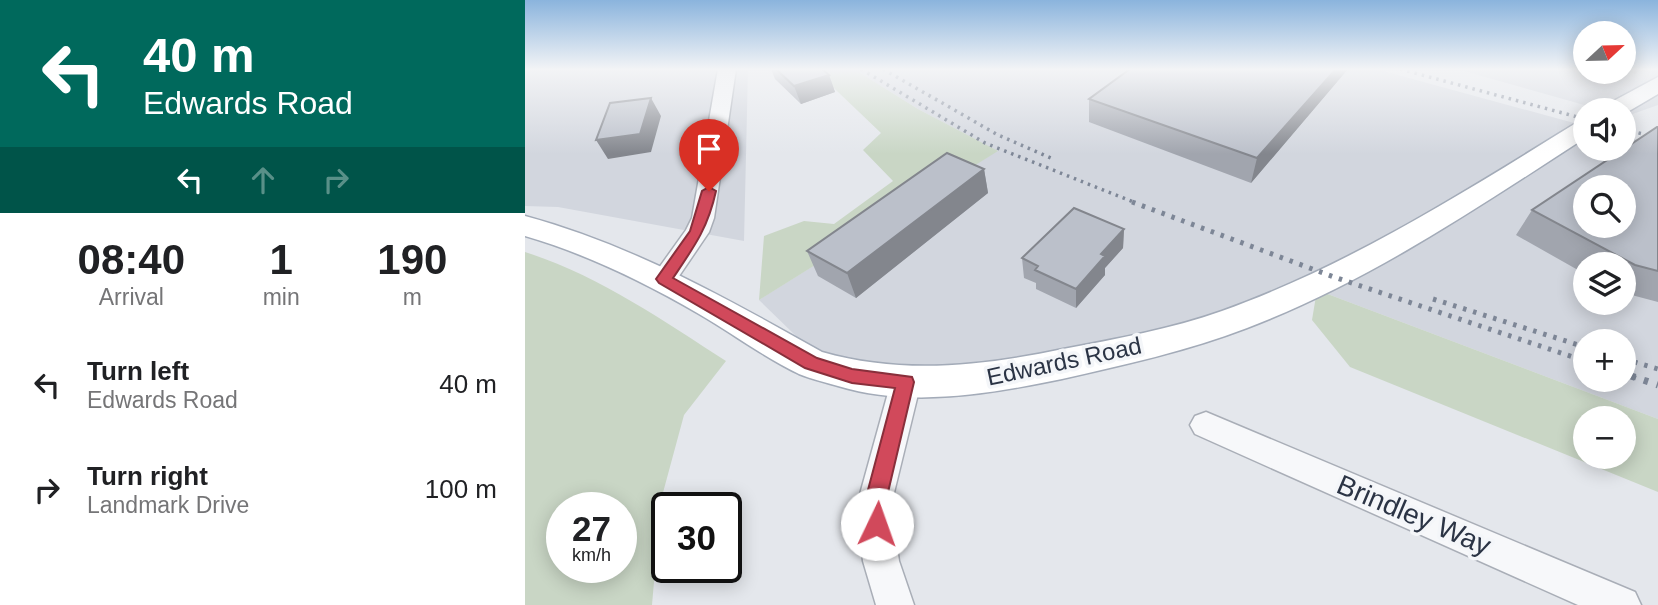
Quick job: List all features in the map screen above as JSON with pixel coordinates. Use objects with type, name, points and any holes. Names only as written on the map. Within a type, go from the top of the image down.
[{"type":"main road","name":"Edwards Road","points":[[525,226],[611,255],[664,279],[811,363],[852,376],[905,382],[966,380],[1039,369],[1125,350],[1229,321],[1345,272],[1438,220],[1573,136]]},
{"type":"street","points":[[664,279],[697,232],[703,218],[722,97]]},
{"type":"street","points":[[895,605],[881,561],[874,505],[905,382]]},
{"type":"street","name":"Brindley Way","points":[[1206,425],[1622,605]]},
{"type":"shaded area","points":[[525,97],[747,97],[744,241],[558,207],[525,206]]},
{"type":"shaded area","points":[[899,97],[1480,97],[1573,123],[1573,161],[1636,161],[1636,140],[1658,146],[1658,419],[1636,411],[1636,406],[1624,406],[1587,392],[1636,392],[1636,329],[1573,329],[1573,387],[1317,290],[1039,369],[831,370],[759,300],[997,151]]},
{"type":"shaded area","points":[[1557,97],[1658,97],[1658,105],[1636,113],[1636,98],[1573,98],[1573,102]]},
{"type":"green space","points":[[844,97],[899,97],[998,151],[759,300],[764,236],[804,221],[834,224],[893,181],[863,150],[881,133]]},
{"type":"green space","points":[[525,252],[604,286],[726,361],[684,415],[663,492],[651,492],[652,605],[525,605]]},
{"type":"green space","points":[[1317,290],[1573,387],[1573,392],[1587,392],[1624,406],[1573,406],[1573,458],[1350,367],[1312,320]]},
{"type":"green space","points":[[1636,411],[1658,419],[1658,492],[1601,469],[1636,469]]},
{"type":"building","points":[[1091,97],[1311,97],[1257,158],[1089,99]]},
{"type":"building","points":[[651,98],[640,134],[596,140],[610,103]]},
{"type":"building","points":[[1658,127],[1658,271],[1636,265],[1636,252],[1611,252],[1584,238],[1636,238],[1636,175],[1585,175],[1606,161],[1636,161],[1636,141]]},
{"type":"building","points":[[947,153],[984,169],[847,273],[807,251]]},
{"type":"building","points":[[1573,183],[1573,232],[1532,210]]},
{"type":"building","points":[[1074,208],[1124,229],[1101,254],[1105,256],[1076,289],[1035,270],[1038,266],[1022,258]]},
{"type":"railway","points":[[908,97],[985,143],[1136,203]]},
{"type":"railway","points":[[932,97],[998,135],[1053,159]]},
{"type":"railway","points":[[1504,97],[1573,116]]},
{"type":"railway","points":[[1636,132],[1658,138]]},
{"type":"railway","points":[[1132,202],[1334,277],[1573,357]]},
{"type":"railway","points":[[1433,299],[1573,343]]},
{"type":"railway","points":[[1636,363],[1658,369]]},
{"type":"railway","points":[[1636,378],[1658,385]]},
{"type":"route","points":[[709,191],[697,232],[664,279],[811,363],[852,376],[905,382],[874,505],[877,524]]}]
